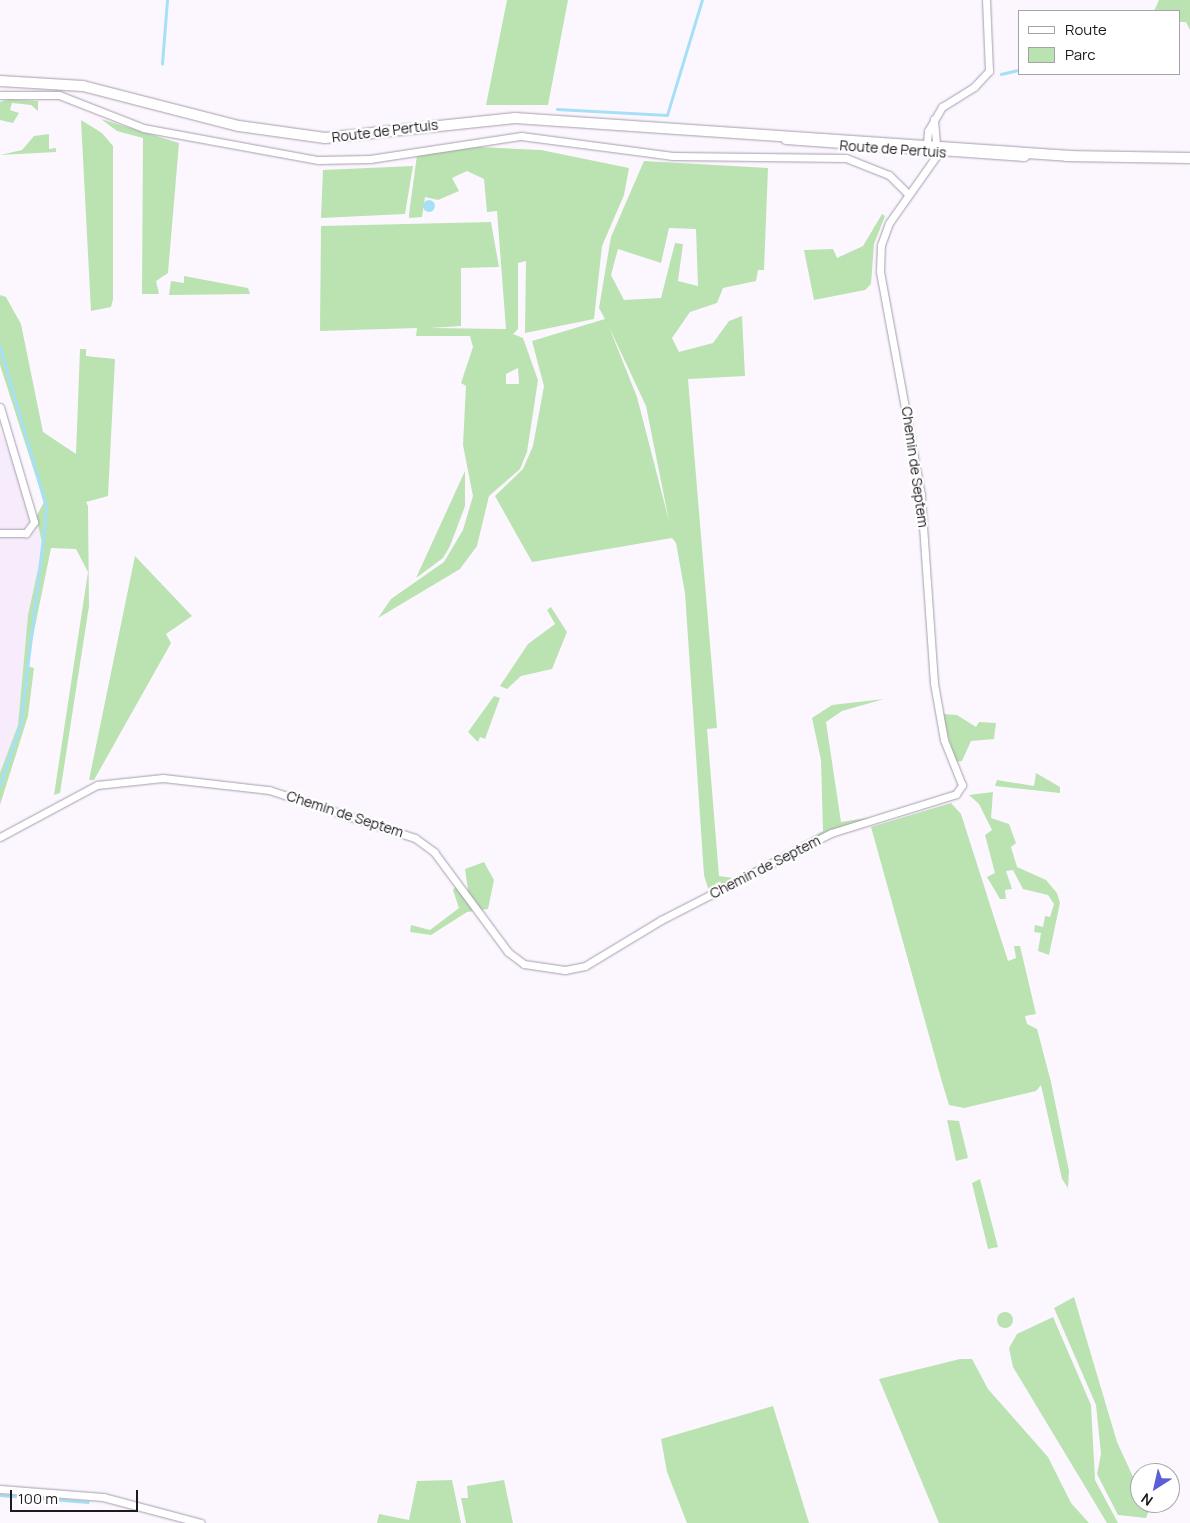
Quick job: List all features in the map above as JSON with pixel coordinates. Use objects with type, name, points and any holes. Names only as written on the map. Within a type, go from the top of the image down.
[{"type":"main road","name":"Route de Pertuis","points":[[0,81],[83,86],[239,126],[325,138],[514,118],[716,130],[1071,156],[1190,158]]},
{"type":"main road","name":"Route de Pertuis","points":[[716,130],[934,146]]},
{"type":"street","points":[[934,146],[934,119],[947,101],[974,87],[989,71],[986,0]]},
{"type":"street","points":[[0,94],[59,95],[143,128],[318,160],[370,159],[521,136],[673,156],[846,158],[889,175],[908,194]]},
{"type":"street","name":"Chemin de Septem","points":[[0,837],[97,785],[163,778],[269,790],[415,838],[434,852],[508,952],[524,964],[565,970],[585,966],[661,920],[831,833],[952,798],[962,784],[944,740],[934,683],[921,495],[880,271],[883,236],[934,146]]},
{"type":"street","points":[[0,407],[34,522],[26,533],[0,533]]},
{"type":"street","points":[[0,1489],[103,1497],[202,1523]]},
{"type":"shaded area","points":[[0,430],[41,528],[43,546],[28,615],[18,725],[0,773]]},
{"type":"green space","points":[[507,0],[568,0],[548,105],[486,105]]},
{"type":"green space","points":[[1159,0],[1190,0],[1190,30],[1186,22],[1180,22],[1180,10],[1154,10]]},
{"type":"green space","points":[[9,99],[38,101],[38,111],[31,105],[12,103],[10,110],[19,113],[13,123],[0,120],[0,102]]},
{"type":"green space","points":[[101,119],[179,143],[168,273],[156,281],[159,294],[142,294],[143,138],[117,131]]},
{"type":"green space","points":[[81,120],[102,133],[113,146],[113,299],[111,307],[91,311]]},
{"type":"green space","points":[[49,134],[49,149],[56,148],[56,152],[0,155],[22,150],[34,136]]},
{"type":"green space","points":[[479,147],[541,150],[629,168],[624,195],[602,246],[594,319],[525,333],[526,261],[518,263],[518,329],[513,334],[523,338],[538,380],[527,452],[520,469],[489,496],[477,546],[460,569],[378,618],[391,599],[444,562],[463,530],[473,496],[463,445],[466,386],[461,383],[473,347],[470,336],[416,336],[417,328],[320,331],[321,226],[491,222],[499,267],[461,268],[461,326],[430,328],[506,329],[497,211],[487,212],[484,179],[467,171],[452,178],[459,191],[438,200],[425,197],[422,217],[409,218],[417,155]],"holes":[[[518,368],[519,384],[506,384],[506,374]]]},
{"type":"green space","points":[[644,161],[768,168],[764,270],[758,270],[756,281],[723,288],[717,303],[690,312],[672,338],[679,352],[713,343],[729,321],[742,316],[745,376],[688,379],[717,728],[707,729],[719,876],[734,878],[823,831],[821,760],[812,718],[832,705],[884,699],[842,711],[826,722],[841,822],[873,817],[713,891],[708,888],[704,875],[685,593],[676,543],[672,538],[532,562],[495,496],[523,469],[533,446],[544,386],[532,341],[605,319],[599,308],[611,237]],"holes":[[[669,228],[696,229],[698,286],[678,281],[683,244],[675,243],[661,298],[624,300],[611,275],[618,249],[661,263]],[[609,327],[646,406],[669,521],[637,397]]]},
{"type":"green space","points":[[413,166],[405,214],[321,218],[323,170]]},
{"type":"green space","points":[[882,214],[885,216],[874,244],[871,284],[865,290],[814,300],[804,250],[833,249],[837,258],[863,246]]},
{"type":"green space","points":[[184,276],[248,288],[250,294],[169,295],[171,281],[184,283]]},
{"type":"green space","points":[[0,295],[6,297],[21,324],[43,432],[76,454],[80,349],[86,349],[86,356],[115,359],[108,496],[86,502],[88,506],[89,606],[60,793],[54,795],[88,572],[76,549],[51,548],[27,666],[34,668],[28,716],[0,805],[0,773],[18,725],[28,615],[43,546],[36,517],[44,502],[0,365]]},
{"type":"green space","points":[[465,471],[465,506],[450,546],[443,558],[416,578]]},
{"type":"green space","points":[[135,556],[192,616],[166,634],[171,643],[94,780],[89,780]]},
{"type":"green space","points":[[551,607],[567,632],[552,669],[521,676],[507,689],[500,686],[528,644],[555,624],[547,610]]},
{"type":"green space","points":[[494,696],[500,698],[485,739],[480,737],[478,742],[468,732]]},
{"type":"green space","points":[[942,714],[957,715],[976,727],[979,722],[996,723],[994,739],[971,741],[962,761],[955,762]]},
{"type":"green space","points":[[1036,773],[1060,787],[1060,793],[995,786],[997,780],[1034,786]]},
{"type":"green space","points":[[993,792],[991,818],[1009,824],[1016,843],[1011,847],[1017,867],[1046,880],[1057,893],[1060,903],[1049,955],[1038,951],[1041,933],[1034,932],[1035,925],[1043,927],[1045,916],[1050,917],[1054,904],[1048,895],[1023,889],[1013,870],[1006,871],[1012,889],[1005,890],[1006,899],[1000,899],[987,877],[995,873],[985,835],[992,830],[979,804],[969,795]]},
{"type":"green space","points":[[951,803],[961,814],[1008,961],[1016,958],[1014,946],[1020,946],[1036,1014],[1025,1016],[1027,1024],[1037,1029],[1051,1082],[1069,1171],[1068,1188],[1062,1179],[1041,1085],[1036,1091],[964,1108],[949,1105],[942,1082],[871,827]]},
{"type":"green space","points":[[484,862],[494,880],[488,909],[467,912],[431,935],[410,932],[411,925],[430,930],[459,908],[453,890],[455,887],[463,896],[468,890],[465,869]]},
{"type":"green space","points":[[947,1120],[959,1121],[968,1158],[956,1161]]},
{"type":"green space","points":[[980,1179],[998,1247],[988,1249],[972,1183]]},
{"type":"green space","points":[[1074,1297],[1117,1442],[1130,1470],[1130,1513],[1148,1513],[1146,1518],[1118,1515],[1097,1474],[1101,1454],[1096,1405],[1054,1308]]},
{"type":"green space","points":[[1005,1312],[1011,1314],[1013,1320],[1011,1326],[1005,1328],[999,1326],[997,1320],[999,1314]]},
{"type":"green space","points":[[1053,1317],[1091,1405],[1095,1480],[1118,1523],[1107,1523],[1013,1367],[1009,1348],[1017,1334]]},
{"type":"green space","points":[[960,1359],[972,1359],[988,1389],[1048,1457],[1071,1503],[1089,1523],[939,1523],[879,1379]]},
{"type":"green space","points":[[773,1406],[809,1523],[687,1523],[667,1472],[661,1439]]},
{"type":"green space","points":[[452,1480],[461,1523],[377,1523],[379,1514],[409,1520],[417,1481]]},
{"type":"green space","points":[[504,1480],[513,1523],[466,1523],[461,1498],[468,1498],[467,1486]]},
{"type":"water","points":[[427,200],[431,200],[435,206],[431,212],[427,212],[423,208],[423,204]]},
{"type":"waterway","points":[[162,64],[167,0]]},
{"type":"waterway","points":[[557,109],[667,115],[702,0]]},
{"type":"waterway","points":[[1001,74],[1018,70]]},
{"type":"waterway","points":[[0,346],[47,509],[21,724],[0,786]]},
{"type":"waterway","points":[[0,1495],[88,1502]]}]
